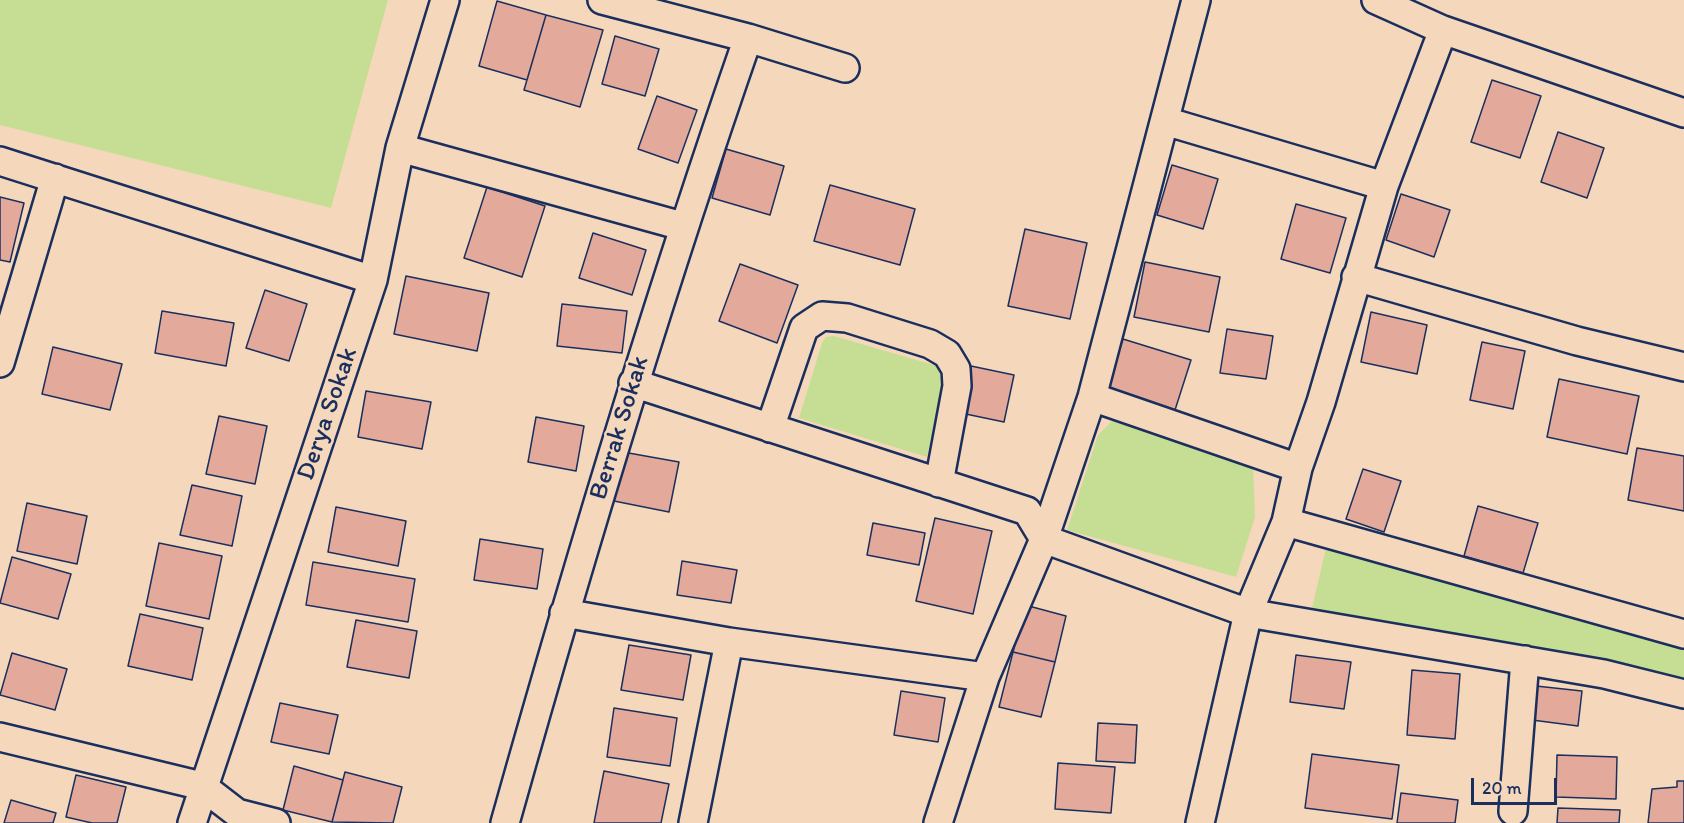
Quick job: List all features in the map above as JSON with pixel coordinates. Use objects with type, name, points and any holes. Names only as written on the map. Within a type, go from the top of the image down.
[{"type":"street","name":"Derya Sokak","points":[[192,823],[202,786],[373,280],[400,148],[446,0]]},
{"type":"street","points":[[602,0],[748,38],[845,68]]},
{"type":"street","points":[[938,823],[985,677],[1044,539],[1092,398],[1196,0]]},
{"type":"street","points":[[1376,0],[1443,30],[1684,113]]},
{"type":"street","points":[[1200,823],[1248,613],[1286,522],[1298,468],[1321,402],[1384,186],[1443,30]]},
{"type":"street","name":"Berrak Sokak","points":[[505,823],[564,613],[633,383],[682,226],[748,38]]},
{"type":"street","points":[[1165,121],[1384,186]]},
{"type":"street","points":[[400,148],[682,226]]},
{"type":"street","points":[[0,161],[373,280]]},
{"type":"street","points":[[0,363],[55,178]]},
{"type":"street","points":[[1356,277],[1577,341],[1684,368]]},
{"type":"street","points":[[770,428],[804,328],[822,316],[847,318],[930,344],[947,354],[956,369],[957,386],[939,483]]},
{"type":"street","points":[[633,383],[1027,511],[1044,539],[1248,613],[1604,674],[1684,694]]},
{"type":"street","points":[[1092,398],[1298,468]]},
{"type":"street","points":[[1286,522],[1684,634]]},
{"type":"street","points":[[564,613],[729,642],[985,677]]},
{"type":"street","points":[[693,823],[729,642]]},
{"type":"street","points":[[1513,811],[1525,660]]},
{"type":"street","points":[[0,737],[202,786],[237,813],[276,823]]},
{"type":"green space","points":[[0,0],[388,0],[331,208],[0,125]]},
{"type":"green space","points":[[834,336],[937,366],[943,383],[927,457],[799,418],[822,343],[826,337]]},
{"type":"green space","points":[[1113,420],[1253,463],[1255,517],[1236,577],[1067,530],[1098,435]]},
{"type":"green space","points":[[1328,540],[1684,647],[1684,682],[1311,612]]},
{"type":"building","points":[[497,1],[546,15],[527,80],[479,66]]},
{"type":"building","points":[[546,15],[603,30],[580,107],[524,90]]},
{"type":"building","points":[[615,36],[659,49],[645,96],[602,84]]},
{"type":"building","points":[[1492,80],[1541,96],[1520,158],[1471,142]]},
{"type":"building","points":[[657,96],[697,110],[678,163],[638,149]]},
{"type":"building","points":[[1558,132],[1604,148],[1587,198],[1541,182]]},
{"type":"building","points":[[726,149],[784,166],[770,215],[712,198]]},
{"type":"building","points":[[1172,165],[1218,179],[1203,229],[1157,215]]},
{"type":"building","points":[[830,185],[915,209],[900,265],[814,241]]},
{"type":"building","points":[[487,187],[545,206],[522,277],[464,258]]},
{"type":"building","points":[[1401,194],[1450,210],[1434,257],[1386,240]]},
{"type":"building","points":[[0,197],[24,203],[10,262],[0,260]]},
{"type":"building","points":[[1296,204],[1346,218],[1330,273],[1281,259]]},
{"type":"building","points":[[1025,229],[1087,243],[1070,319],[1008,306]]},
{"type":"building","points":[[593,233],[646,250],[632,295],[579,278]]},
{"type":"building","points":[[1145,262],[1220,277],[1209,332],[1134,317]]},
{"type":"building","points":[[740,264],[798,285],[777,343],[719,321]]},
{"type":"building","points":[[406,276],[489,293],[477,351],[394,334]]},
{"type":"building","points":[[265,290],[307,304],[289,361],[246,348]]},
{"type":"building","points":[[562,304],[627,311],[622,353],[557,346]]},
{"type":"building","points":[[162,311],[234,323],[226,366],[155,353]]},
{"type":"building","points":[[1371,312],[1427,325],[1417,374],[1361,362]]},
{"type":"building","points":[[1227,329],[1273,336],[1266,379],[1220,373]]},
{"type":"building","points":[[1123,339],[1191,360],[1175,410],[1107,389]]},
{"type":"building","points":[[1482,342],[1525,351],[1513,409],[1470,400]]},
{"type":"building","points":[[53,347],[122,364],[110,410],[42,394]]},
{"type":"building","points":[[971,366],[1014,375],[1004,422],[961,413]]},
{"type":"building","points":[[1559,379],[1639,396],[1627,454],[1547,437]]},
{"type":"building","points":[[366,391],[431,402],[422,449],[358,437]]},
{"type":"building","points":[[219,416],[267,426],[255,484],[206,474]]},
{"type":"building","points":[[536,417],[584,426],[576,471],[528,462]]},
{"type":"building","points":[[1637,448],[1684,456],[1684,511],[1628,500]]},
{"type":"building","points":[[623,452],[679,462],[669,512],[614,501]]},
{"type":"building","points":[[1363,469],[1401,481],[1384,532],[1346,519]]},
{"type":"building","points":[[192,485],[242,496],[232,546],[180,535]]},
{"type":"building","points":[[27,503],[87,516],[77,564],[17,551]]},
{"type":"building","points":[[1478,506],[1538,523],[1523,573],[1464,556]]},
{"type":"building","points":[[336,507],[406,521],[398,566],[328,552]]},
{"type":"building","points":[[935,518],[992,531],[973,614],[916,601]]},
{"type":"building","points":[[873,523],[925,533],[919,565],[867,555]]},
{"type":"building","points":[[480,539],[543,549],[537,589],[474,580]]},
{"type":"building","points":[[159,543],[222,556],[209,619],[146,606]]},
{"type":"building","points":[[12,557],[71,574],[58,619],[0,603]]},
{"type":"building","points":[[682,561],[737,570],[731,603],[677,595]]},
{"type":"building","points":[[313,562],[415,579],[408,622],[306,605]]},
{"type":"building","points":[[1025,605],[1066,616],[1055,662],[1013,652]]},
{"type":"building","points":[[140,614],[203,628],[192,680],[128,666]]},
{"type":"building","points":[[356,620],[417,631],[409,678],[347,667]]},
{"type":"building","points":[[629,645],[691,655],[683,700],[621,690]]},
{"type":"building","points":[[1013,652],[1055,662],[1041,717],[999,707]]},
{"type":"building","points":[[12,653],[67,669],[55,710],[0,695]]},
{"type":"building","points":[[1296,655],[1351,662],[1344,709],[1290,702]]},
{"type":"building","points":[[1412,670],[1460,674],[1455,739],[1407,735]]},
{"type":"building","points":[[1536,686],[1582,691],[1578,726],[1532,720]]},
{"type":"building","points":[[901,691],[945,698],[938,742],[894,735]]},
{"type":"building","points":[[280,703],[338,715],[329,754],[271,742]]},
{"type":"building","points":[[614,708],[677,718],[670,766],[607,757]]},
{"type":"building","points":[[1098,723],[1137,725],[1135,763],[1096,761]]},
{"type":"building","points":[[1312,754],[1399,765],[1392,819],[1305,808]]},
{"type":"building","points":[[1557,755],[1617,757],[1616,799],[1556,797]]},
{"type":"building","points":[[1058,763],[1115,767],[1111,813],[1055,809]]},
{"type":"building","points":[[294,766],[343,780],[332,822],[283,810]]},
{"type":"building","points":[[604,771],[669,784],[661,823],[594,823]]},
{"type":"building","points":[[345,772],[402,787],[393,823],[332,822]]},
{"type":"building","points":[[76,775],[126,787],[117,823],[92,823],[66,817]]},
{"type":"building","points":[[1677,781],[1684,781],[1684,823],[1648,823],[1652,789],[1677,787]]},
{"type":"building","points":[[1401,793],[1458,800],[1455,823],[1397,823]]},
{"type":"building","points":[[11,800],[56,813],[53,823],[4,823]]},
{"type":"building","points":[[1558,808],[1620,810],[1619,823],[1557,823]]}]
